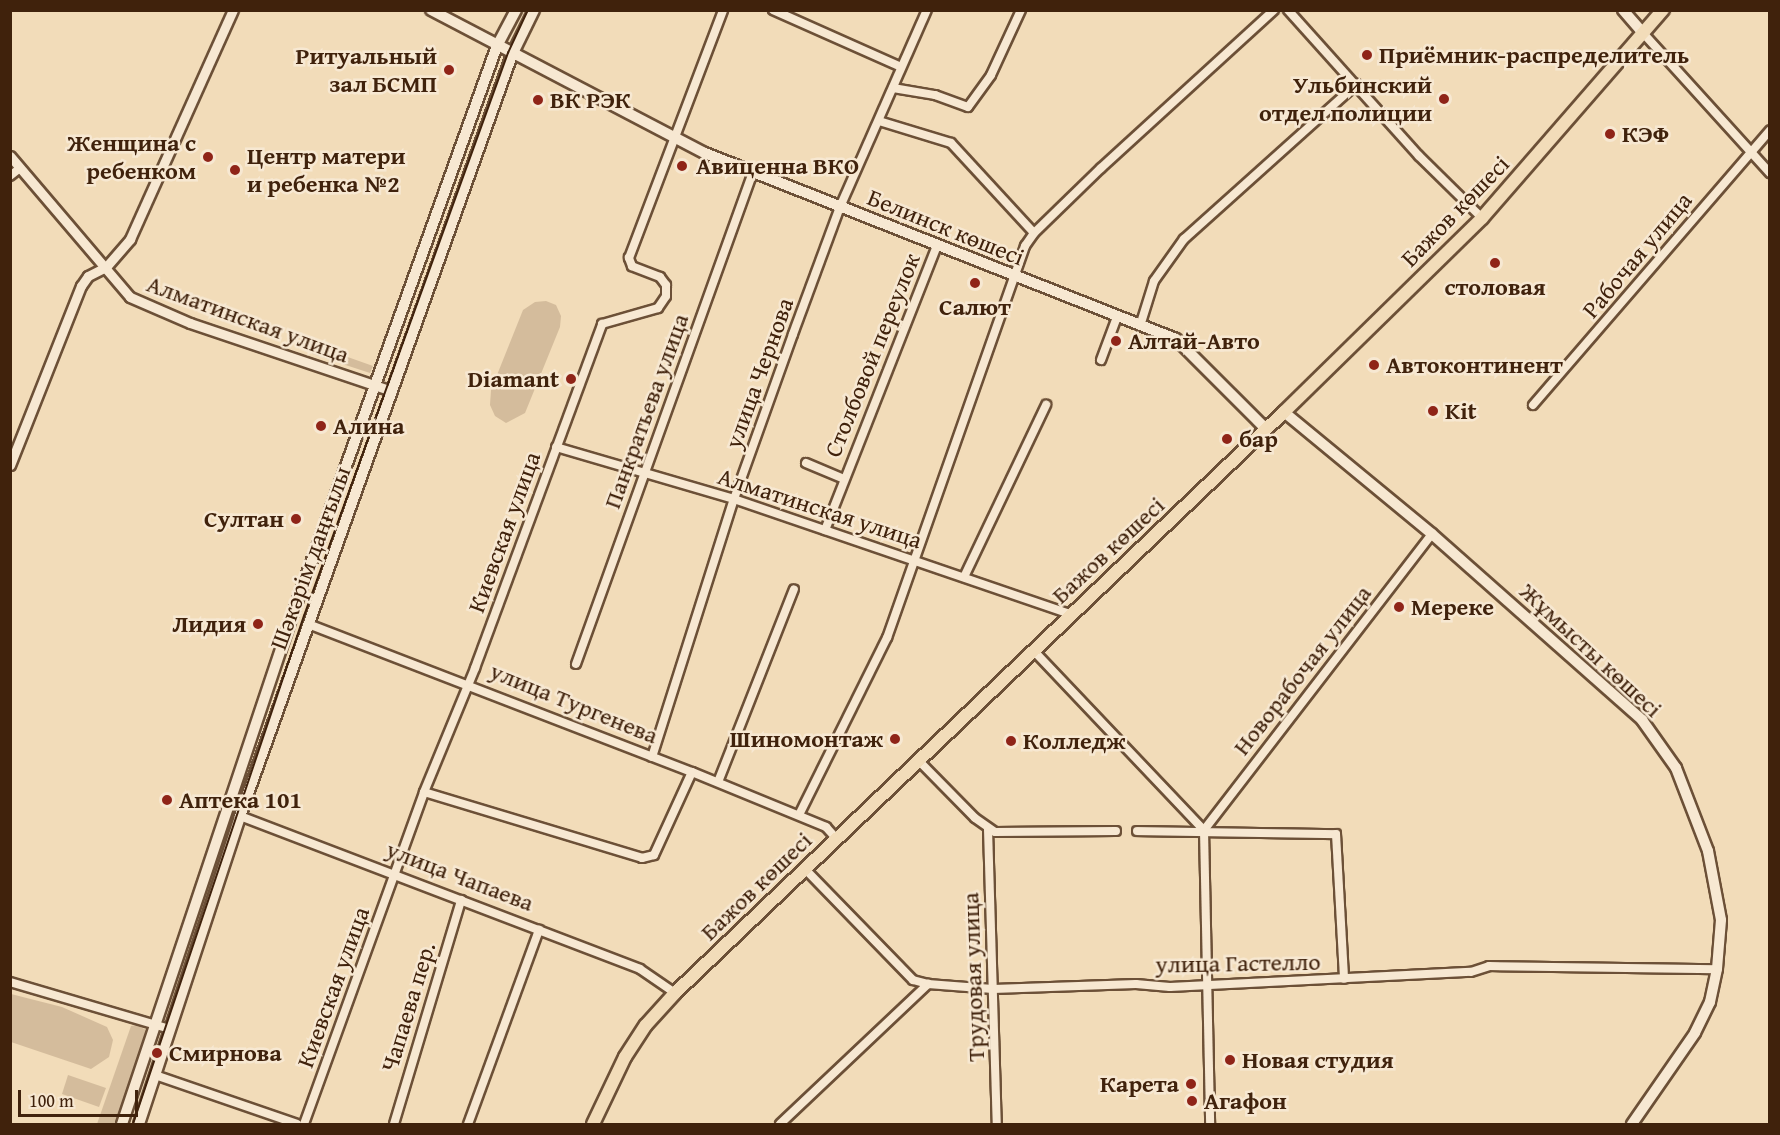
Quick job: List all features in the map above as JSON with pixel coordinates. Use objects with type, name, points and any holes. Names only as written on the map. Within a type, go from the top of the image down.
[{"type":"main road","name":"Белинск көшесі","points":[[431,10],[512,55],[673,138],[1012,276],[1176,339],[1265,428]]},
{"type":"main road","name":"Шәкәрім даңғылы","points":[[122,1125],[224,811],[291,619],[497,46],[516,10]]},
{"type":"main road","name":"Шәкәрім даңғылы","points":[[139,1125],[240,816],[308,624],[512,55],[534,10]]},
{"type":"main road","points":[[1623,10],[1643,33]]},
{"type":"main road","name":"Бажов көшесі","points":[[592,1125],[625,1057],[646,1024],[675,993],[1284,412],[1482,218],[1663,10]]},
{"type":"main road","name":"Жұмысты көшесі","points":[[1284,412],[1432,534],[1642,720],[1676,768],[1708,851],[1721,920],[1717,969],[1710,1002],[1695,1033],[1632,1125]]},
{"type":"main road","name":"улица Тургенева","points":[[291,619],[308,624]]},
{"type":"main road","name":"улица Чапаева","points":[[224,811],[240,816]]},
{"type":"main road","points":[[140,1069],[155,1075]]},
{"type":"street","points":[[10,465],[81,286],[88,276],[106,267],[130,239],[233,10]]},
{"type":"street","name":"Киевская улица","points":[[304,1125],[394,872],[602,324],[658,308],[666,296],[666,285],[660,277],[632,266],[629,258],[723,10]]},
{"type":"street","points":[[773,10],[901,67]]},
{"type":"street","name":"улица Чернова","points":[[652,757],[734,499],[840,207],[927,10]]},
{"type":"street","points":[[893,88],[935,95],[968,107],[991,75],[1021,10]]},
{"type":"street","points":[[799,815],[887,638],[1012,276],[1034,233],[1274,10]]},
{"type":"street","points":[[1288,10],[1357,84],[1419,156],[1482,218]]},
{"type":"street","points":[[1643,33],[1770,173]]},
{"type":"street","points":[[1140,326],[1154,286],[1167,259],[1184,239],[1357,84]]},
{"type":"street","points":[[879,121],[951,143],[1034,233]]},
{"type":"street","name":"Рабочая улица","points":[[1533,405],[1770,130]]},
{"type":"street","name":"Алматинская улица","points":[[10,156],[130,297],[148,306],[392,391]]},
{"type":"street","points":[[10,176],[20,168]]},
{"type":"street","name":"Панкратьева улица","points":[[576,664],[753,172]]},
{"type":"street","name":"Столбовой переулок","points":[[825,530],[937,246]]},
{"type":"street","points":[[1101,360],[1117,317]]},
{"type":"street","points":[[964,577],[1046,405]]},
{"type":"street","name":"Алматинская улица","points":[[556,447],[734,499],[915,559],[1070,614]]},
{"type":"street","name":"Столбовой переулок","points":[[806,463],[844,479]]},
{"type":"street","name":"Новорабочая улица","points":[[1204,830],[1432,534]]},
{"type":"street","points":[[718,782],[794,589]]},
{"type":"street","name":"улица Тургенева","points":[[308,624],[718,782],[826,827],[836,838]]},
{"type":"street","points":[[1033,650],[1204,830],[1210,1125]]},
{"type":"street","points":[[918,760],[988,829],[1116,831]]},
{"type":"street","points":[[424,792],[642,858],[654,855],[692,772]]},
{"type":"street","name":"улица Чапаева","points":[[240,816],[394,872],[640,969],[675,993]]},
{"type":"street","name":"Трудовая улица","points":[[988,829],[997,1125]]},
{"type":"street","points":[[1137,831],[1204,830],[1336,834],[1344,979]]},
{"type":"street","name":"улица Гастелло","points":[[806,869],[913,980],[928,984],[993,989],[1206,985],[1471,972],[1489,966],[1717,969]]},
{"type":"street","name":"Чапаева пер.","points":[[393,1125],[461,900]]},
{"type":"street","points":[[468,1125],[539,930]]},
{"type":"street","points":[[10,982],[170,1029]]},
{"type":"street","points":[[780,1125],[928,984]]},
{"type":"street","points":[[155,1075],[297,1125]]},
{"type":"shaded area","points":[[546,301],[556,305],[561,316],[560,327],[525,413],[506,423],[495,416],[490,405],[491,390],[523,310],[535,302]]},
{"type":"shaded area","points":[[314,345],[373,366],[370,373],[312,354]]},
{"type":"shaded area","points":[[11,994],[62,1007],[107,1027],[113,1040],[109,1057],[91,1069],[11,1042]]},
{"type":"shaded area","points":[[137,1025],[146,1030],[116,1124],[97,1124],[131,1026]]},
{"type":"shaded area","points":[[68,1075],[106,1088],[99,1107],[62,1094]]},
{"type":"tram line","points":[[133,1124],[304,616],[508,53],[528,10]]},
{"type":"place","name":"Приёмник-распределитель","points":[[1367,55]]},
{"type":"place","name":"Ритуальный зал БСМП","points":[[449,70]]},
{"type":"place","name":"Ульбинский отдел полиции","points":[[1444,99]]},
{"type":"place","name":"ВК РЭК","points":[[538,100]]},
{"type":"place","name":"КЭФ","points":[[1610,134]]},
{"type":"place","name":"Женщина с ребенком","points":[[208,157]]},
{"type":"place","name":"Авиценна ВКО","points":[[682,166]]},
{"type":"place","name":"Центр матери и ребенка №2","points":[[235,170]]},
{"type":"place","name":"столовая","points":[[1495,263]]},
{"type":"place","name":"Салют","points":[[975,283]]},
{"type":"place","name":"Алтай-Авто","points":[[1116,341]]},
{"type":"place","name":"Автоконтинент","points":[[1374,365]]},
{"type":"place","name":"Diamant","points":[[571,379]]},
{"type":"place","name":"Kit","points":[[1433,411]]},
{"type":"place","name":"Алина","points":[[321,426]]},
{"type":"place","name":"бар","points":[[1227,439]]},
{"type":"place","name":"Султан","points":[[296,519]]},
{"type":"place","name":"Мереке","points":[[1399,607]]},
{"type":"place","name":"Лидия","points":[[258,624]]},
{"type":"place","name":"Шиномонтаж","points":[[895,739]]},
{"type":"place","name":"Колледж","points":[[1011,741]]},
{"type":"place","name":"Аптека 101","points":[[167,800]]},
{"type":"place","name":"Смирнова","points":[[157,1053]]},
{"type":"place","name":"Новая студия","points":[[1230,1060]]},
{"type":"place","name":"Карета","points":[[1191,1084]]},
{"type":"place","name":"Агафон","points":[[1192,1101]]}]
